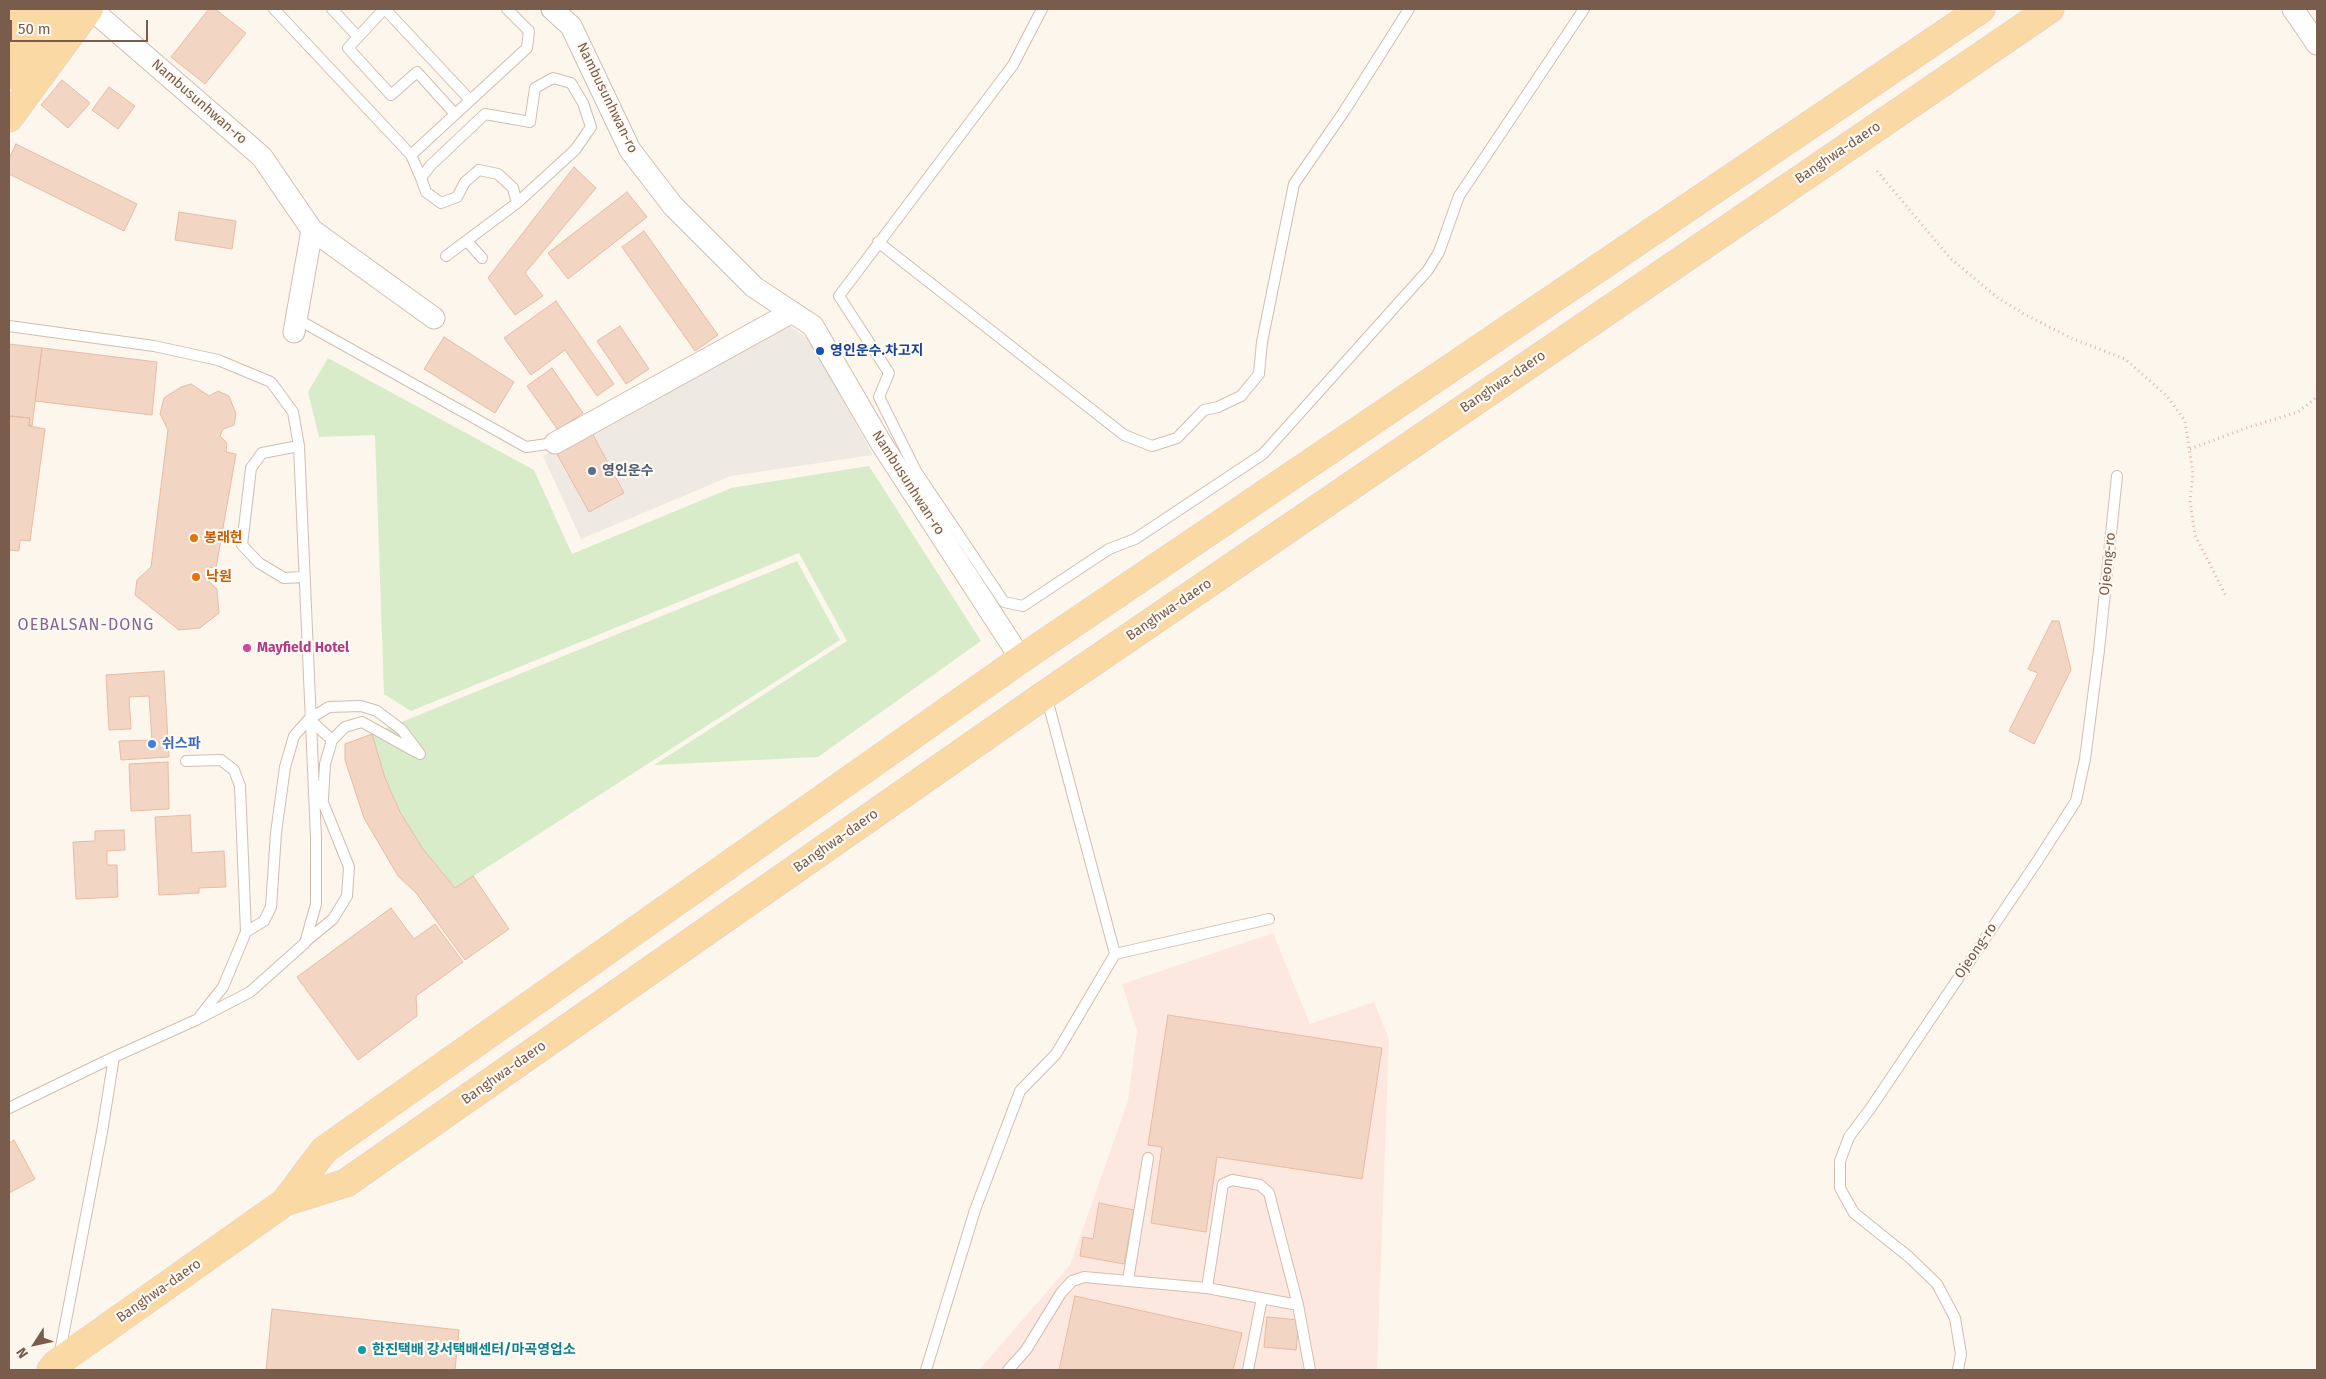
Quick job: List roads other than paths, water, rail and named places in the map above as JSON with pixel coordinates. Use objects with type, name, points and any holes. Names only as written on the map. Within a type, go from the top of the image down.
[{"type":"main road","points":[[9,34],[28,9]]},
{"type":"main road","points":[[9,75],[59,9]]},
{"type":"main road","name":"Nambusunhwan-ro","points":[[9,118],[90,9]]},
{"type":"main road","name":"Banghwa-daero","points":[[54,1369],[285,1202],[324,1150],[1021,659],[1981,9]]},
{"type":"main road","name":"Banghwa-daero","points":[[285,1202],[346,1183],[1046,694],[2050,9]]},
{"type":"street","name":"Nambusunhwan-ro","points":[[90,9],[262,157],[312,230],[434,318]]},
{"type":"street","name":"Nambusunhwan-ro","points":[[552,9],[571,26],[630,150],[672,206],[754,287],[813,326],[881,443],[1021,659]]},
{"type":"street","points":[[2293,9],[2317,44]]},
{"type":"street","points":[[295,325],[312,230]]},
{"type":"street","points":[[555,442],[792,312]]},
{"type":"lane","points":[[274,9],[412,155],[426,192],[441,203],[457,197],[465,182],[479,170],[498,174],[513,188],[517,203]]},
{"type":"lane","points":[[332,9],[358,36]]},
{"type":"lane","points":[[455,114],[417,72],[391,95],[348,48],[384,9],[470,100]]},
{"type":"lane","points":[[412,155],[527,48],[528,31],[507,9]]},
{"type":"lane","points":[[1042,9],[1013,65],[839,296],[889,373],[879,397],[916,471],[1004,602],[1023,606],[1109,548],[1135,539],[1263,454],[1428,270],[1439,252],[1459,196],[1584,9]]},
{"type":"lane","points":[[878,242],[1124,435],[1152,446],[1177,438],[1204,410],[1218,407],[1241,396],[1259,374],[1262,342],[1294,184],[1345,110],[1409,9]]},
{"type":"lane","points":[[421,178],[430,166],[485,114],[530,122],[535,88],[553,78],[571,84],[583,103],[591,127],[575,150],[517,203],[446,256]]},
{"type":"lane","points":[[467,241],[482,258]]},
{"type":"lane","points":[[295,325],[526,447],[555,442]]},
{"type":"lane","points":[[9,326],[154,346],[218,360],[271,382],[293,412],[299,446],[309,719],[316,838],[316,904],[305,943]]},
{"type":"lane","points":[[299,446],[262,453],[250,468],[242,545],[259,563],[284,578],[304,577]]},
{"type":"lane","name":"Ojeong-ro","points":[[1958,1370],[1961,1354],[1955,1318],[1937,1284],[1909,1258],[1854,1213],[1840,1188],[1840,1161],[1849,1137],[1870,1109],[2076,801],[2085,759],[2100,650],[2118,476]]},
{"type":"lane","points":[[926,1370],[975,1210],[1020,1091],[1056,1054],[1115,954],[1046,694]]},
{"type":"lane","points":[[246,932],[264,921],[271,907],[276,833],[285,767],[294,736],[309,719],[329,707],[361,706],[377,711],[402,730],[420,754],[362,722],[345,727],[332,740],[325,764],[323,803]]},
{"type":"lane","points":[[309,719],[332,740]]},
{"type":"lane","points":[[186,761],[221,760],[234,770],[240,786],[246,932],[224,987],[196,1020]]},
{"type":"lane","points":[[9,1108],[196,1020],[250,992],[333,918],[347,896],[349,867],[312,776]]},
{"type":"lane","points":[[1115,954],[1269,918]]},
{"type":"lane","points":[[54,1369],[102,1132],[114,1057]]},
{"type":"lane","points":[[1128,1280],[1148,1158]]},
{"type":"lane","points":[[1207,1288],[1222,1187],[1227,1181],[1232,1180],[1254,1183],[1265,1188],[1269,1194],[1298,1305],[1310,1370]]},
{"type":"lane","points":[[1008,1370],[1026,1350],[1061,1293],[1072,1281],[1084,1277],[1207,1288],[1298,1305]]},
{"type":"lane","points":[[1248,1370],[1262,1298]]},
{"type":"place","name":"영인운수.차고지","points":[[820,351]]},
{"type":"place","name":"영인운수","points":[[592,471]]},
{"type":"place","name":"봉래헌","points":[[194,538]]},
{"type":"place","name":"낙원","points":[[196,577]]},
{"type":"place","name":"Mayfield Hotel","points":[[247,648]]},
{"type":"place","name":"쉬스파","points":[[152,744]]},
{"type":"place","name":"한진택배 강서택배센터/마곡영업소","points":[[362,1350]]},
{"type":"district","name":"OEBALSAN-DONG","points":[[86,626]]}]
